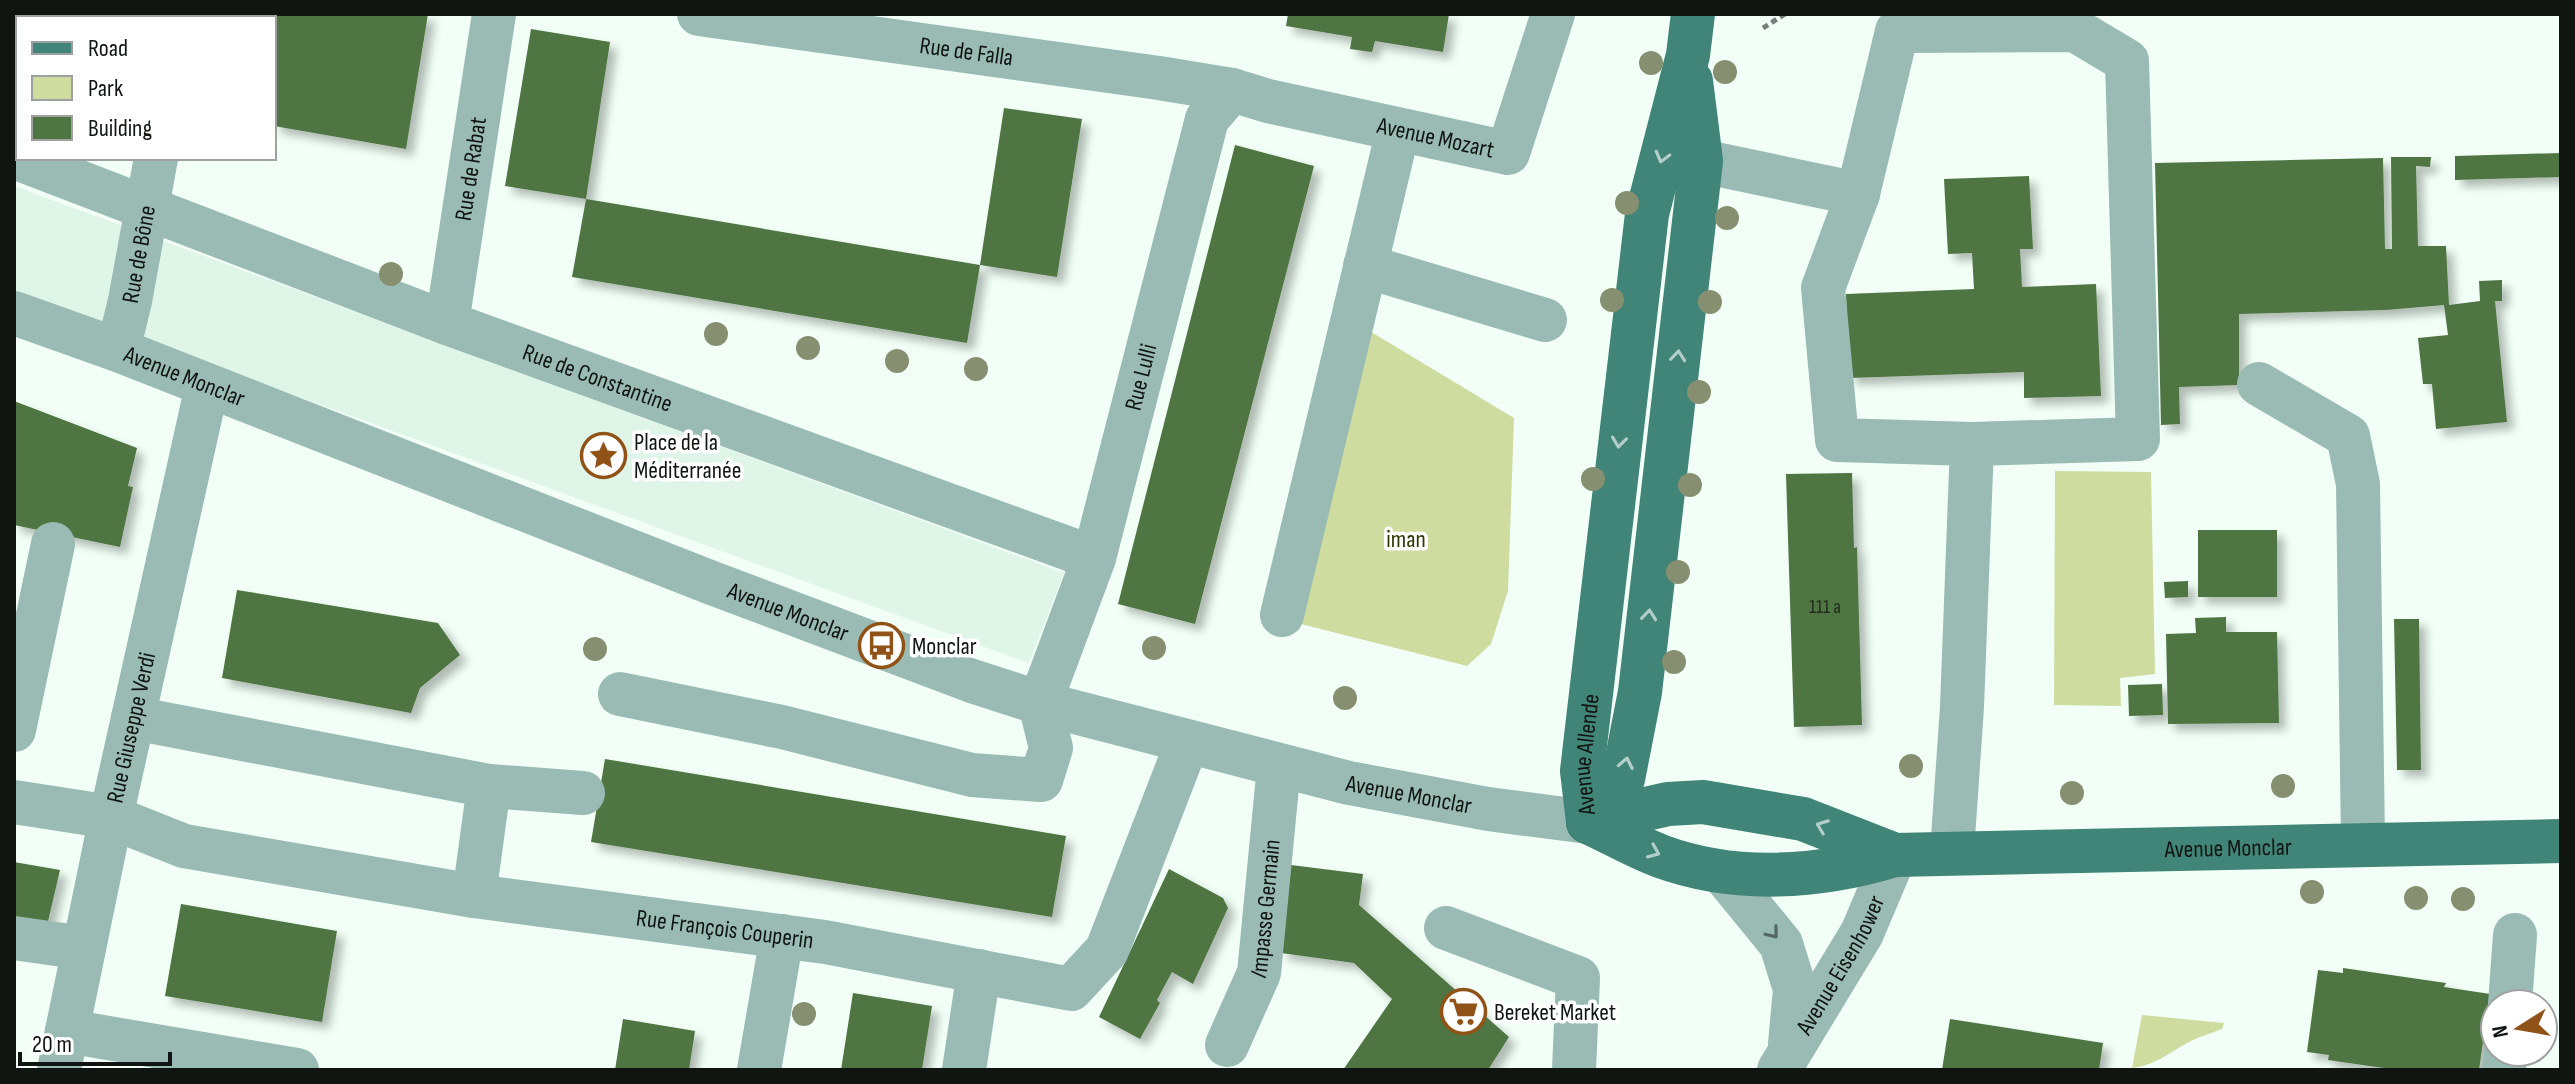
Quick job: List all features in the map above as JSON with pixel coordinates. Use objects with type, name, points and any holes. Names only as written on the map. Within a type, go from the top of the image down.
[{"type":"main road","name":"Avenue Allende","points":[[1588,822],[1623,779],[1640,692],[1701,161],[1691,34]]},
{"type":"main road","name":"Avenue Allende","points":[[1588,822],[1582,771],[1647,214],[1691,34]]},
{"type":"main road","name":"Avenue Monclar","points":[[1588,822],[1668,804],[1703,802],[1803,819],[1895,855]]},
{"type":"main road","name":"Avenue Monclar","points":[[1588,822],[1660,856],[1723,873],[1802,875],[1861,865],[1895,855],[1952,852],[2561,841]]},
{"type":"street","name":"Rue de Rabat","points":[[447,323],[494,14]]},
{"type":"street","name":"Rue de Falla","points":[[699,14],[1159,78],[1250,96]]},
{"type":"street","name":"Avenue Mozart","points":[[1250,96],[1508,153],[1553,14]]},
{"type":"street","points":[[2075,30],[2127,61],[2138,439],[1972,444],[1837,440],[1823,288],[1858,194],[1897,31],[2075,30]]},
{"type":"street","name":"Rue Lulli","points":[[1040,703],[1094,558],[1207,119],[1250,96]]},
{"type":"street","points":[[1282,615],[1398,130]]},
{"type":"street","name":"Rue de Constantine","points":[[22,160],[447,323],[1094,558]]},
{"type":"street","name":"Rue de Bône","points":[[118,350],[156,160]]},
{"type":"street","points":[[1701,161],[1858,194]]},
{"type":"street","points":[[1365,266],[1545,320]]},
{"type":"street","name":"Avenue Monclar","points":[[14,313],[118,350],[726,589],[972,681],[1040,703],[1349,783],[1488,809],[1588,822]]},
{"type":"street","points":[[2259,384],[2348,436],[2358,484],[2363,843]]},
{"type":"street","name":"Rue Giuseppe Verdi","points":[[63,1050],[111,817],[207,386]]},
{"type":"street","points":[[1952,852],[1962,707],[1972,444]]},
{"type":"street","points":[[14,730],[53,544]]},
{"type":"street","points":[[620,694],[782,727],[972,775],[1041,780],[1051,748],[1040,703]]},
{"type":"street","points":[[133,718],[489,786],[583,793]]},
{"type":"street","name":"Rue François Couperin","points":[[14,802],[111,817],[184,846],[474,896],[782,936],[1071,989],[1107,950],[1187,743]]},
{"type":"street","name":"Impasse Germain","points":[[1227,1045],[1259,973],[1279,766]]},
{"type":"street","points":[[474,896],[489,786]]},
{"type":"street","name":"Avenue Eisenhower","points":[[1783,1064],[1862,933],[1895,855]]},
{"type":"street","points":[[1723,873],[1781,944],[1795,989],[1794,1021],[1783,1064]]},
{"type":"street","points":[[1446,928],[1578,978],[1574,1070]]},
{"type":"street","points":[[2511,988],[2515,935]]},
{"type":"street","points":[[759,1070],[782,936]]},
{"type":"street","points":[[14,938],[84,948]]},
{"type":"street","points":[[964,1070],[979,971]]},
{"type":"street","points":[[63,1050],[297,1070]]},
{"type":"path","points":[[1763,28],[1785,14]]},
{"type":"shaded area","name":"Place de la Méditerranée","points":[[14,186],[1064,573],[1029,663],[14,293]]},
{"type":"green space","name":"iman","points":[[1353,321],[1514,418],[1508,591],[1491,644],[1467,666],[1293,622]]},
{"type":"green space","points":[[2055,471],[2151,472],[2155,674],[2120,678],[2121,706],[2054,705]]},
{"type":"green space","points":[[2142,1015],[2224,1023],[2222,1029],[2191,1041],[2157,1061],[2132,1068]]},
{"type":"building","points":[[14,14],[104,14],[16,16],[14,55]]},
{"type":"building","points":[[428,14],[406,149],[276,126],[276,16],[220,16]]},
{"type":"building","points":[[1288,14],[1449,14],[1443,52],[1375,41],[1372,52],[1350,49],[1352,37],[1286,26]]},
{"type":"building","points":[[531,29],[610,42],[586,199],[505,186]]},
{"type":"building","points":[[1004,108],[1082,119],[1057,277],[980,265]]},
{"type":"building","points":[[1235,145],[1314,166],[1195,624],[1118,604]]},
{"type":"building","points":[[2561,153],[2561,177],[2455,180],[2455,156]]},
{"type":"building","points":[[2391,157],[2431,157],[2430,167],[2416,166],[2418,246],[2446,246],[2449,305],[2480,301],[2479,281],[2502,280],[2502,301],[2495,301],[2507,422],[2436,429],[2432,384],[2423,384],[2418,338],[2448,335],[2444,305],[2386,310],[2239,314],[2239,385],[2179,387],[2180,424],[2161,425],[2155,163],[2383,158],[2385,249],[2392,249]]},
{"type":"building","points":[[2029,176],[2033,249],[2020,249],[2022,287],[2096,284],[2101,396],[2024,398],[2024,372],[1849,378],[1846,294],[1974,289],[1972,253],[1948,254],[1944,179]]},
{"type":"building","points":[[586,199],[980,265],[967,343],[572,277]]},
{"type":"building","points":[[14,401],[137,448],[128,486],[133,487],[120,547],[14,525]]},
{"type":"building","points":[[1852,473],[1862,725],[1794,727],[1786,474]]},
{"type":"building","points":[[2198,530],[2277,530],[2277,597],[2198,597]]},
{"type":"building","points":[[2188,581],[2188,597],[2165,598],[2164,582]]},
{"type":"building","points":[[237,590],[438,623],[460,655],[420,688],[411,713],[222,678]]},
{"type":"building","points":[[2226,617],[2226,632],[2277,632],[2279,723],[2168,724],[2166,634],[2196,633],[2195,618]]},
{"type":"building","points":[[2394,619],[2419,619],[2421,770],[2397,770]]},
{"type":"building","points":[[2162,684],[2163,715],[2129,716],[2128,685]]},
{"type":"building","points":[[605,759],[1066,836],[1052,917],[591,842]]},
{"type":"building","points":[[14,862],[60,870],[46,930],[14,924]]},
{"type":"building","points":[[1291,865],[1363,874],[1359,905],[1509,1037],[1488,1070],[1343,1070],[1392,999],[1354,963],[1281,953]]},
{"type":"building","points":[[1169,869],[1223,898],[1228,908],[1193,984],[1172,972],[1157,1000],[1160,1003],[1140,1039],[1099,1017]]},
{"type":"building","points":[[181,904],[337,931],[322,1022],[165,996]]},
{"type":"building","points":[[2343,968],[2446,983],[2444,987],[2479,992],[2479,1070],[2397,1070],[2328,1060],[2329,1055],[2307,1052],[2318,970],[2343,973]]},
{"type":"building","points":[[853,993],[932,1006],[922,1070],[841,1070]]},
{"type":"building","points":[[623,1019],[695,1031],[689,1070],[615,1070]]},
{"type":"building","points":[[1950,1019],[2103,1043],[2099,1070],[1942,1070]]},
{"type":"place","name":"Place de la Méditerranée","points":[[603,456]]},
{"type":"place","name":"Monclar","points":[[881,646]]},
{"type":"place","name":"Bereket Market","points":[[1463,1012]]}]
